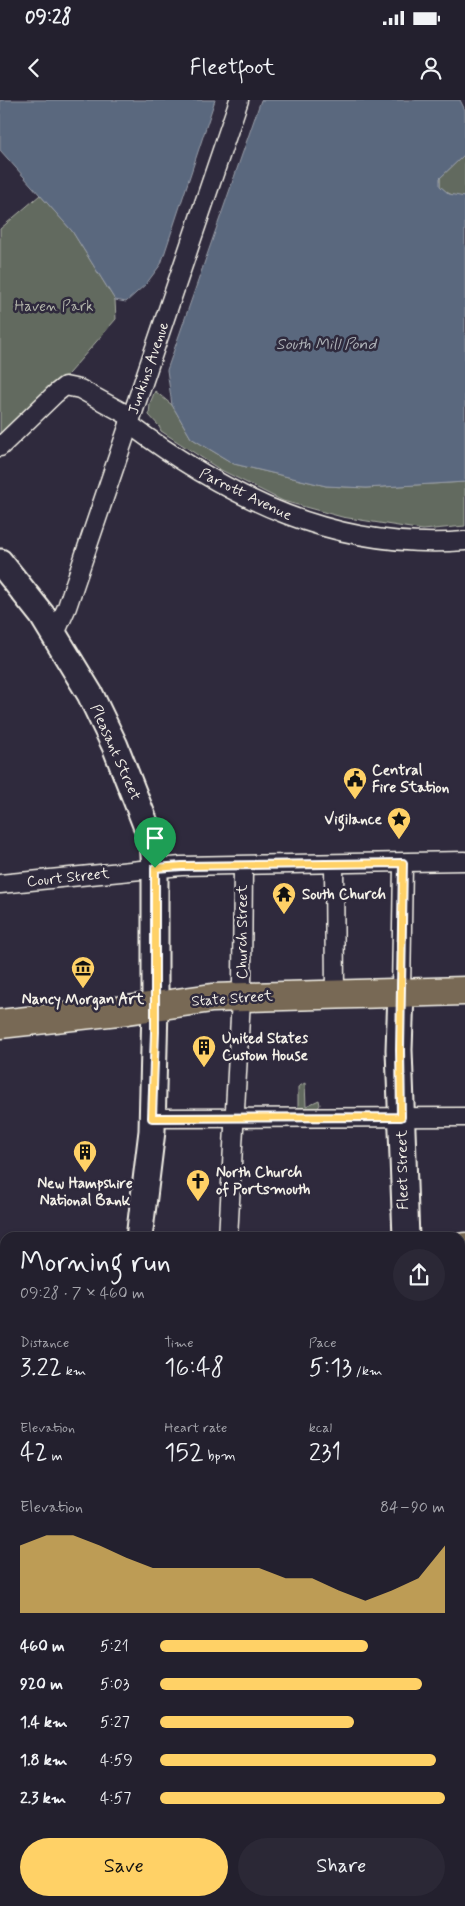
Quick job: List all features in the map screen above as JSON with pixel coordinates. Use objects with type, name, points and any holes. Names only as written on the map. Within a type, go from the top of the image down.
[{"type":"main road","name":"Pleasant Street","points":[[0,562],[42,615],[90,694],[115,746],[153,843],[155,868],[155,1006],[152,1118],[140,1232]]},
{"type":"main road","name":"State Street","points":[[0,1024],[212,998],[335,993],[465,991]]},
{"type":"main road","name":"Fleet Street","points":[[401,992],[401,1117],[406,1232]]},
{"type":"street","name":"Junkins Avenue","points":[[54,636],[67,607],[239,100]]},
{"type":"street","name":"Parrott Avenue","points":[[0,447],[55,394],[65,386],[72,386],[80,388],[130,421],[211,479],[270,509],[338,532],[386,540],[413,542],[465,541]]},
{"type":"street","name":"Court Street","points":[[0,884],[182,866],[334,865],[465,861]]},
{"type":"street","name":"Fleet Street","points":[[401,992],[403,863]]},
{"type":"street","points":[[334,865],[335,993]]},
{"type":"street","name":"Church Street","points":[[228,1232],[241,996],[242,866]]},
{"type":"street","points":[[152,1118],[465,1116]]},
{"type":"green space","points":[[465,154],[465,197],[457,197],[448,193],[440,186],[440,178]]},
{"type":"green space","name":"Haven Park","points":[[40,195],[72,231],[115,300],[116,319],[62,381],[0,440],[0,229]]},
{"type":"green space","points":[[155,391],[172,405],[191,438],[234,464],[326,486],[366,488],[465,482],[465,526],[423,530],[342,517],[283,501],[219,469],[161,431],[149,415],[150,403]]},
{"type":"green space","points":[[305,1083],[306,1106],[319,1100],[320,1105],[317,1109],[298,1109],[298,1087]]},
{"type":"water","points":[[0,100],[215,100],[161,264],[146,284],[126,302],[115,300],[72,231],[0,150]]},
{"type":"water","name":"South Mill Pond","points":[[261,100],[460,100],[465,110],[465,154],[440,178],[440,186],[449,194],[465,197],[465,482],[366,488],[326,486],[234,464],[191,438],[172,405],[167,370]]},
{"type":"place","name":"Central Fire Station","points":[[355,800]]},
{"type":"place","name":"Vigilance","points":[[399,840]]},
{"type":"place","name":"South Church","points":[[284,915]]},
{"type":"place","name":"Nancy Morgan Art","points":[[83,989]]},
{"type":"place","name":"United States Custom House","points":[[204,1068]]},
{"type":"place","name":"New Hampshire National Bank","points":[[85,1173]]},
{"type":"place","name":"North Church of Portsmouth","points":[[198,1202]]},
{"type":"route","points":[[403,863],[400,1014],[401,1117],[152,1118],[155,1032],[155,868],[403,863]]}]
